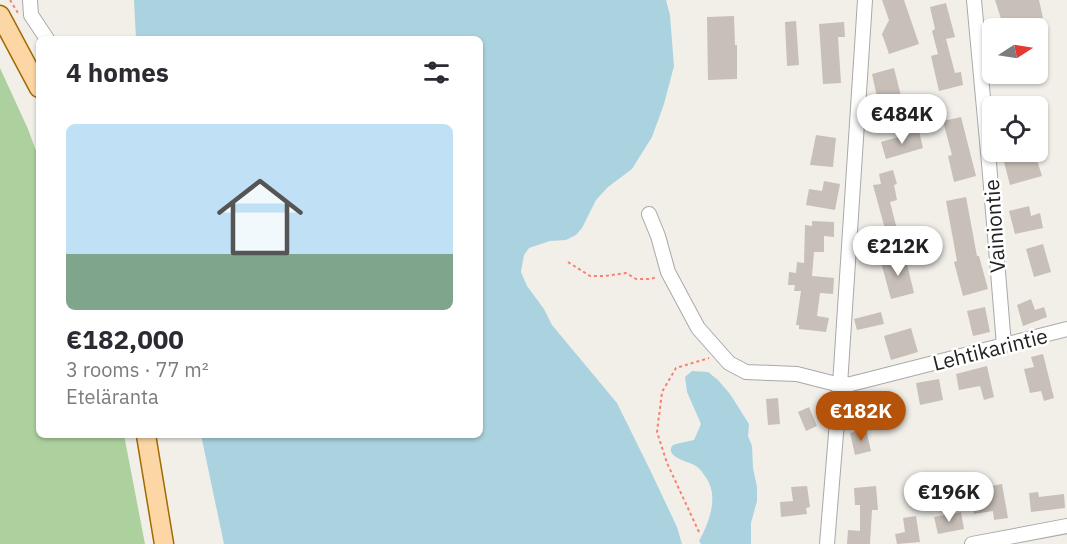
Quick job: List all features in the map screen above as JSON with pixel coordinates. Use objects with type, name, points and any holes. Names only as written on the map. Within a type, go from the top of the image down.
[{"type":"main road","points":[[0,15],[36,82]]},
{"type":"main road","points":[[146,438],[164,544]]},
{"type":"street","points":[[30,0],[31,15],[45,36]]},
{"type":"street","points":[[827,544],[840,384],[865,0]]},
{"type":"street","name":"Vainiontie","points":[[974,0],[1004,345]]},
{"type":"street","name":"Lehtikarintie","points":[[649,214],[668,272],[698,328],[729,363],[746,372],[797,374],[840,384],[851,384],[1067,329]]},
{"type":"street","points":[[972,544],[1067,526]]},
{"type":"path","points":[[568,262],[590,276],[626,273],[636,279],[650,279],[668,272]]},
{"type":"path","points":[[699,532],[667,464],[657,432],[662,392],[676,368],[720,354]]},
{"type":"green space","points":[[0,68],[36,151],[36,438],[125,438],[145,544],[0,544]]},
{"type":"water","points":[[134,0],[666,0],[670,15],[674,66],[652,137],[632,169],[608,187],[596,200],[576,235],[566,240],[550,241],[529,248],[524,255],[521,272],[527,286],[544,309],[552,325],[617,403],[677,527],[682,544],[224,544],[202,438],[483,438],[483,36],[136,36]]},
{"type":"water","points":[[692,371],[708,372],[718,380],[749,424],[748,436],[752,446],[757,487],[757,501],[751,523],[751,544],[701,544],[699,541],[710,516],[712,491],[700,469],[675,456],[671,450],[673,445],[694,440],[701,424],[687,392],[685,377]]},
{"type":"building","points":[[882,0],[904,0],[919,44],[889,54],[882,34],[889,20]]},
{"type":"building","points":[[995,0],[1039,0],[1043,18],[1001,18]]},
{"type":"building","points":[[946,3],[955,37],[946,39],[955,73],[961,72],[963,85],[939,91],[931,56],[938,54],[932,31],[935,29],[930,7]]},
{"type":"building","points":[[734,16],[737,79],[708,80],[707,17]]},
{"type":"building","points":[[796,21],[799,65],[787,66],[785,22]]},
{"type":"building","points":[[844,22],[845,37],[838,37],[841,83],[823,84],[819,24]]},
{"type":"building","points":[[894,68],[902,100],[879,106],[872,74]]},
{"type":"building","points":[[961,117],[976,176],[954,182],[948,156],[952,155],[943,121]]},
{"type":"building","points":[[919,131],[923,148],[886,159],[881,142]]},
{"type":"building","points":[[816,135],[836,138],[833,167],[810,165]]},
{"type":"building","points":[[1004,162],[1038,162],[1042,176],[1010,185]]},
{"type":"building","points":[[893,170],[897,184],[894,185],[897,200],[890,202],[900,241],[889,244],[873,185],[881,184],[879,174]]},
{"type":"building","points":[[824,181],[840,184],[835,210],[806,205],[809,189],[822,191]]},
{"type":"building","points":[[966,197],[977,256],[979,256],[988,289],[963,296],[954,262],[957,261],[946,201]]},
{"type":"building","points":[[1029,206],[1031,216],[1040,213],[1043,228],[1015,234],[1009,211]]},
{"type":"building","points":[[812,221],[834,222],[834,237],[824,236],[824,252],[814,252],[812,276],[834,278],[833,294],[820,293],[817,316],[829,318],[826,332],[799,329],[799,325],[796,325],[801,291],[794,291],[795,285],[788,285],[789,272],[796,273],[797,262],[804,263],[805,225],[812,226]]},
{"type":"building","points":[[1043,244],[1051,272],[1034,277],[1026,249]]},
{"type":"building","points":[[905,256],[914,293],[891,299],[881,262]]},
{"type":"building","points":[[1031,299],[1035,310],[1044,307],[1047,317],[1023,326],[1017,305]]},
{"type":"building","points":[[985,307],[990,332],[973,336],[967,311]]},
{"type":"building","points":[[881,312],[884,324],[857,330],[854,319]]},
{"type":"building","points":[[911,328],[918,352],[891,360],[884,336]]},
{"type":"building","points":[[1043,354],[1054,398],[1044,401],[1041,391],[1030,393],[1024,369],[1034,367],[1031,357]]},
{"type":"building","points":[[987,366],[994,397],[984,400],[980,386],[959,390],[956,374]]},
{"type":"building","points":[[939,379],[943,400],[920,405],[916,383]]},
{"type":"building","points":[[778,398],[780,424],[768,425],[766,399]]},
{"type":"building","points":[[809,407],[817,426],[806,431],[798,412]]},
{"type":"building","points":[[866,429],[871,451],[855,455],[850,433]]},
{"type":"building","points":[[1002,484],[1008,518],[994,520],[993,511],[974,514],[971,497],[982,495],[981,488]]},
{"type":"building","points":[[807,486],[810,507],[806,508],[807,514],[781,517],[780,502],[793,501],[791,487]]},
{"type":"building","points":[[876,486],[878,510],[872,510],[870,544],[847,544],[848,530],[860,531],[860,505],[855,505],[854,488]]},
{"type":"building","points":[[1038,492],[1039,497],[1064,494],[1065,508],[1031,512],[1029,493]]},
{"type":"building","points":[[961,512],[964,529],[938,534],[934,517]]},
{"type":"building","points":[[916,516],[920,542],[897,544],[895,534],[905,532],[903,518]]}]
